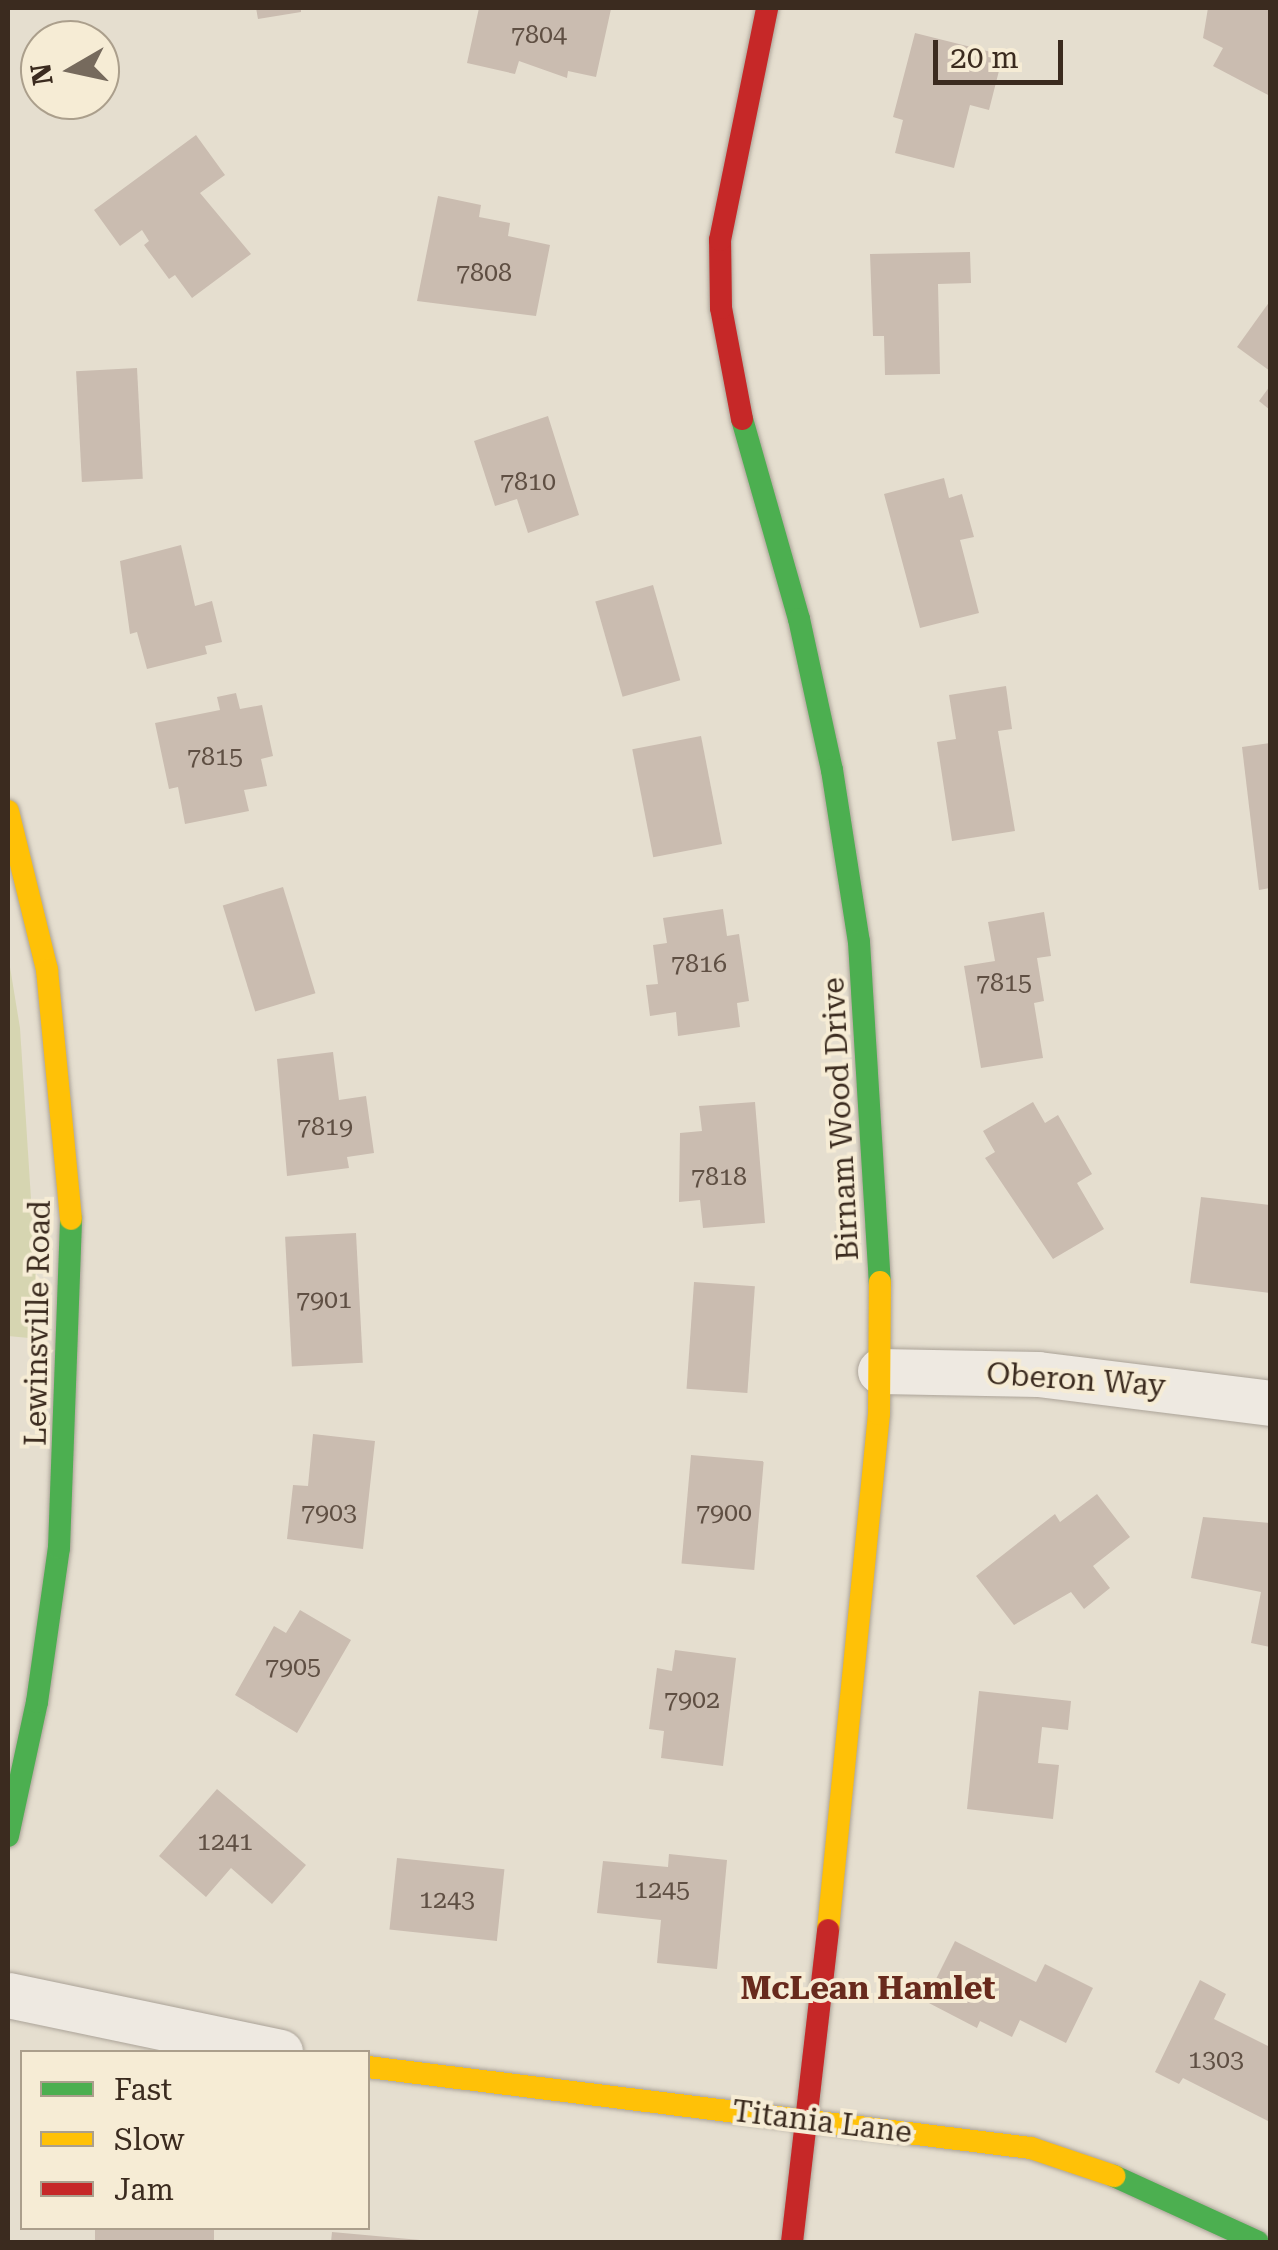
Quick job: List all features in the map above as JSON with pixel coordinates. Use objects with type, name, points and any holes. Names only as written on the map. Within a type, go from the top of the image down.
[{"type":"street","name":"Birnam Wood Drive","points":[[766,8],[732,152],[720,240],[721,308],[738,405],[799,619],[832,770],[860,942],[873,1108],[880,1371],[852,1718],[792,2242]]},
{"type":"street","name":"Lewinsville Road","points":[[8,811],[47,970],[66,1117],[74,1264],[59,1548],[37,1702],[8,1836]]},
{"type":"street","name":"Oberon Way","points":[[880,1371],[1038,1374],[1270,1404]]},
{"type":"street","points":[[8,1995],[270,2050]]},
{"type":"street","name":"Titania Lane","points":[[370,2067],[1031,2148],[1152,2189],[1258,2242]]},
{"type":"green space","points":[[8,955],[20,1028],[40,1339],[8,1336]]},
{"type":"building","points":[[256,8],[301,8],[301,12],[258,19]]},
{"type":"building","points":[[479,8],[611,9],[596,77],[568,71],[567,78],[519,61],[515,74],[467,63]]},
{"type":"building","points":[[1208,8],[1270,8],[1270,96],[1213,66],[1223,48],[1203,38]]},
{"type":"building","points":[[915,33],[1003,55],[989,110],[970,105],[954,168],[895,153],[903,120],[893,117]]},
{"type":"building","points":[[196,135],[225,175],[200,193],[251,254],[192,298],[175,275],[169,279],[144,245],[149,241],[142,230],[120,246],[94,210]]},
{"type":"building","points":[[438,196],[481,205],[479,217],[510,223],[508,236],[550,245],[536,316],[417,301]]},
{"type":"building","points":[[970,252],[971,283],[938,284],[940,374],[885,375],[884,336],[873,336],[870,254]]},
{"type":"building","points":[[1270,301],[1270,371],[1237,347]]},
{"type":"building","points":[[137,368],[143,479],[82,482],[76,371]]},
{"type":"building","points":[[1270,386],[1270,410],[1259,401]]},
{"type":"building","points":[[548,416],[579,515],[528,533],[517,499],[495,506],[474,441]]},
{"type":"building","points":[[944,478],[949,498],[962,494],[974,537],[960,540],[979,613],[920,628],[884,494]]},
{"type":"building","points":[[181,545],[195,606],[212,601],[222,642],[205,646],[207,654],[147,669],[137,632],[130,634],[120,561]]},
{"type":"building","points":[[653,585],[680,680],[623,697],[595,602]]},
{"type":"building","points":[[1006,686],[1012,729],[998,731],[1015,831],[952,841],[937,742],[956,739],[949,695]]},
{"type":"building","points":[[236,693],[240,709],[262,705],[273,756],[261,759],[267,786],[244,790],[249,811],[185,824],[178,787],[169,789],[155,723],[220,710],[217,697]]},
{"type":"building","points":[[701,736],[722,844],[653,857],[632,749]]},
{"type":"building","points":[[1270,743],[1270,888],[1259,890],[1242,747]]},
{"type":"building","points":[[283,887],[315,993],[255,1012],[223,905]]},
{"type":"building","points":[[723,909],[727,936],[739,934],[749,1001],[737,1003],[740,1027],[678,1036],[676,1012],[650,1016],[646,985],[658,984],[653,945],[667,943],[663,918]]},
{"type":"building","points":[[1044,912],[1051,956],[1037,958],[1044,1001],[1034,1003],[1043,1058],[981,1068],[964,966],[995,961],[988,922]]},
{"type":"building","points":[[333,1052],[339,1100],[366,1096],[374,1153],[347,1157],[349,1168],[287,1176],[277,1059]]},
{"type":"building","points":[[755,1102],[765,1223],[703,1228],[700,1200],[679,1202],[680,1133],[702,1131],[699,1106]]},
{"type":"building","points":[[1033,1102],[1045,1123],[1058,1115],[1092,1174],[1077,1183],[1104,1229],[1053,1259],[985,1158],[995,1152],[983,1131]]},
{"type":"building","points":[[1201,1197],[1270,1205],[1270,1293],[1190,1283]]},
{"type":"building","points":[[356,1233],[363,1363],[292,1367],[285,1237]]},
{"type":"building","points":[[694,1282],[755,1286],[747,1393],[687,1389]]},
{"type":"building","points":[[313,1434],[375,1441],[363,1549],[287,1539],[293,1485],[308,1486]]},
{"type":"building","points":[[691,1455],[764,1461],[754,1570],[682,1564]]},
{"type":"building","points":[[1097,1494],[1130,1537],[1093,1566],[1110,1588],[1084,1609],[1071,1592],[1014,1625],[976,1576],[1055,1514],[1060,1522]]},
{"type":"building","points":[[1203,1517],[1270,1523],[1270,1647],[1251,1643],[1261,1592],[1191,1578]]},
{"type":"building","points":[[300,1610],[351,1640],[297,1733],[235,1695],[274,1626],[286,1633]]},
{"type":"building","points":[[675,1650],[736,1658],[723,1766],[661,1758],[664,1731],[649,1729],[657,1668],[672,1671]]},
{"type":"building","points":[[979,1691],[1071,1701],[1068,1730],[1042,1727],[1038,1763],[1059,1765],[1053,1819],[967,1809]]},
{"type":"building","points":[[217,1789],[306,1865],[272,1904],[231,1868],[206,1897],[159,1856]]},
{"type":"building","points":[[669,1854],[727,1860],[717,1969],[657,1963],[661,1920],[597,1913],[603,1861],[668,1867]]},
{"type":"building","points":[[397,1858],[504,1869],[497,1941],[389,1930]]},
{"type":"building","points":[[955,1941],[1036,1982],[1045,1964],[1093,1988],[1066,2043],[1020,2020],[1012,2037],[980,2021],[977,2028],[925,2001]]},
{"type":"building","points":[[1200,1980],[1226,1994],[1214,2019],[1270,2047],[1270,2122],[1183,2078],[1179,2084],[1155,2072]]},
{"type":"building","points":[[95,2230],[214,2230],[214,2242],[95,2242]]},
{"type":"building","points":[[332,2232],[420,2240],[420,2242],[331,2242]]},
{"type":"traffic: fast","points":[[742,419],[799,619],[832,770],[859,942],[880,1282]]},
{"type":"traffic: fast","points":[[8,1836],[37,1702],[59,1548],[71,1219]]},
{"type":"traffic: fast","points":[[1114,2176],[1258,2242]]},
{"type":"traffic: slow","points":[[8,811],[47,970],[71,1219]]},
{"type":"traffic: slow","points":[[828,1930],[879,1414],[880,1282]]},
{"type":"traffic: slow","points":[[370,2067],[1031,2148],[1114,2176]]},
{"type":"traffic: jam","points":[[742,419],[721,308],[720,240],[767,8]]},
{"type":"traffic: jam","points":[[792,2242],[828,1930]]},
{"type":"district","name":"McLean Hamlet","points":[[868,1988]]}]
